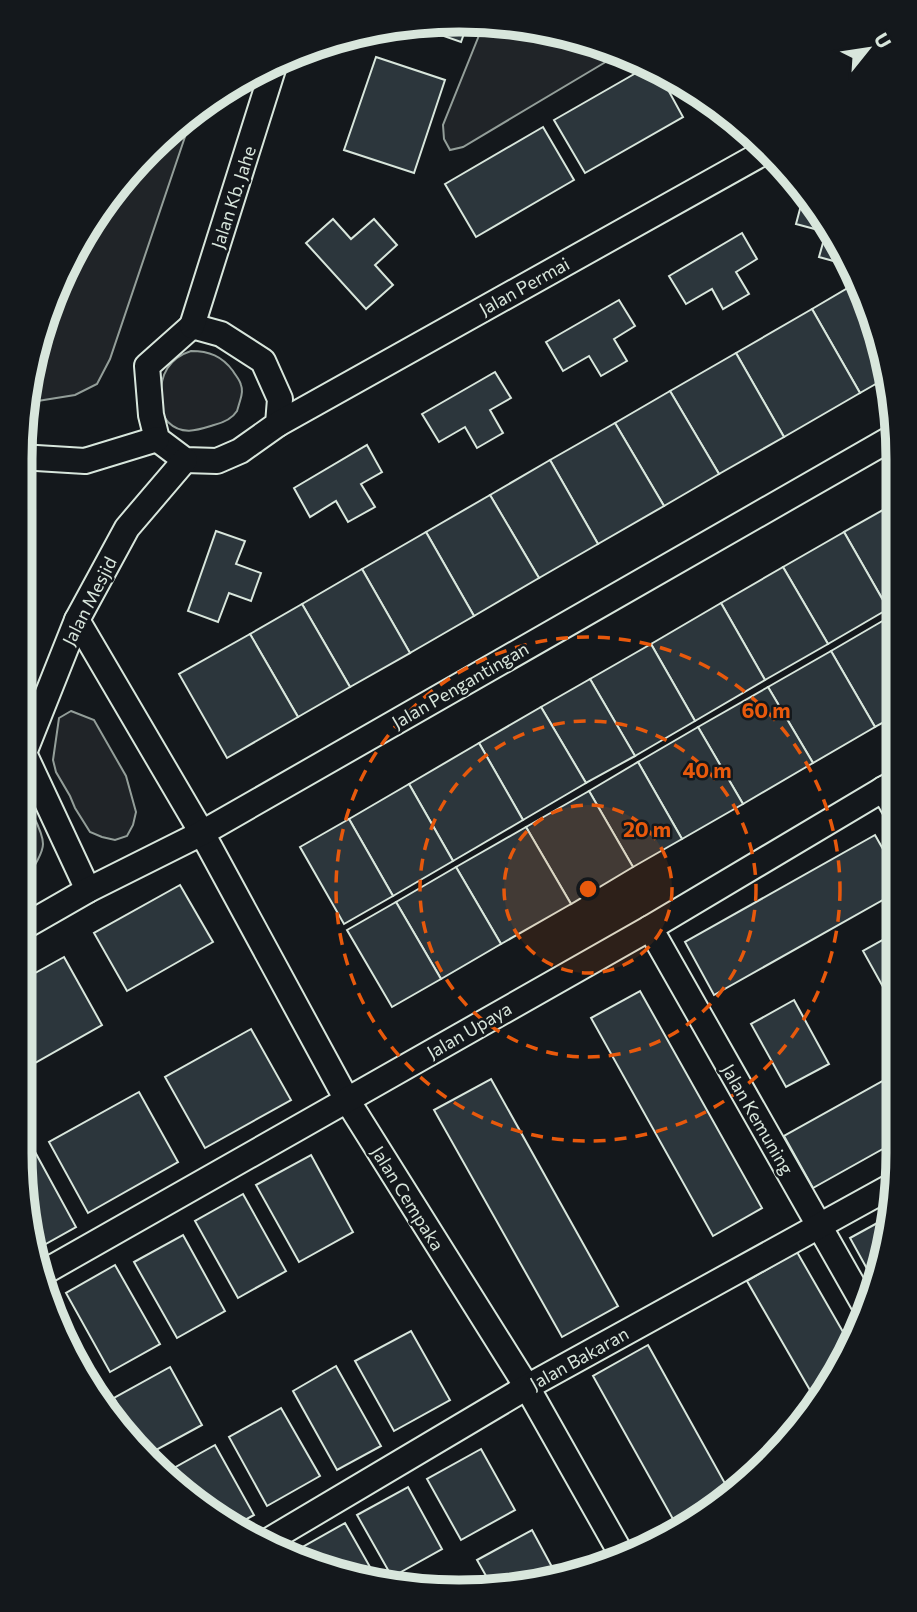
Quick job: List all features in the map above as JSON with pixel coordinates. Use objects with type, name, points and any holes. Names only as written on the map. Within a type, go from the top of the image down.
[{"type":"street","name":"Jalan Kb. Jahe","points":[[192,326],[272,75]]},
{"type":"street","name":"Jalan Permai","points":[[278,424],[758,155]]},
{"type":"street","points":[[192,326],[221,334],[262,361],[280,399],[278,424],[240,451],[217,461],[185,460],[157,439],[151,415],[147,366],[192,326]]},
{"type":"street","points":[[32,458],[85,461],[157,439]]},
{"type":"street","name":"Jalan Pengantingan","points":[[32,922],[88,890],[202,833],[885,442]]},
{"type":"street","name":"Jalan Mesjid","points":[[32,730],[77,620],[127,528],[185,460]]},
{"type":"street","name":"Jalan Cempaka","points":[[77,620],[202,833],[347,1100],[527,1387],[619,1549]]},
{"type":"street","points":[[32,775],[88,890]]},
{"type":"street","name":"Jalan Upaya","points":[[48,1270],[650,928],[886,787]]},
{"type":"street","name":"Jalan Kemuning","points":[[650,928],[860,1298]]},
{"type":"street","name":"Jalan Bakaran","points":[[273,1538],[527,1387],[884,1190]]},
{"type":"shaded area","points":[[480,32],[542,40],[610,59],[463,147],[450,150],[444,139],[443,125]]},
{"type":"shaded area","points":[[188,129],[110,359],[97,384],[75,395],[35,401],[46,348],[64,295],[103,221],[137,177]]},
{"type":"shaded area","points":[[191,351],[209,353],[220,358],[239,380],[242,393],[237,411],[230,418],[190,431],[179,429],[168,422],[161,407],[161,388],[167,368],[177,358]]},
{"type":"shaded area","points":[[71,711],[94,720],[126,776],[136,812],[127,836],[115,840],[90,832],[56,772],[53,760],[59,718]]},
{"type":"shaded area","points":[[32,813],[43,839],[38,861],[32,870]]},
{"type":"building","points":[[432,32],[465,32],[461,42]]},
{"type":"building","points":[[376,57],[445,80],[414,173],[344,150]]},
{"type":"building","points":[[638,72],[666,86],[683,117],[585,173],[554,120]]},
{"type":"building","points":[[543,127],[574,180],[476,237],[445,184]]},
{"type":"building","points":[[801,204],[819,230],[796,224]]},
{"type":"building","points":[[333,219],[351,239],[374,219],[397,245],[375,265],[393,285],[366,309],[306,243]]},
{"type":"building","points":[[742,233],[757,259],[736,272],[749,294],[723,309],[712,289],[686,304],[669,276]]},
{"type":"building","points":[[824,238],[837,262],[819,257]]},
{"type":"building","points":[[849,287],[863,321],[878,382],[860,393],[812,309]]},
{"type":"building","points":[[619,300],[635,326],[614,339],[627,361],[601,376],[589,356],[563,371],[546,342]]},
{"type":"building","points":[[812,309],[860,393],[784,437],[736,353]]},
{"type":"building","points":[[736,353],[784,437],[719,474],[670,391]]},
{"type":"building","points":[[495,372],[511,398],[490,410],[503,433],[477,448],[465,427],[439,442],[422,414]]},
{"type":"building","points":[[670,391],[719,474],[664,506],[615,423]]},
{"type":"building","points":[[615,423],[664,506],[598,544],[550,460]]},
{"type":"building","points":[[367,445],[382,472],[361,484],[375,507],[348,522],[336,501],[310,517],[294,488]]},
{"type":"building","points":[[550,460],[598,544],[539,578],[490,495]]},
{"type":"building","points":[[490,495],[539,578],[474,616],[426,532]]},
{"type":"building","points":[[886,508],[886,606],[844,532]]},
{"type":"building","points":[[216,531],[245,541],[236,564],[261,573],[251,601],[229,593],[218,622],[188,611]]},
{"type":"building","points":[[426,532],[474,616],[410,653],[362,569]]},
{"type":"building","points":[[844,532],[886,606],[886,610],[828,644],[783,567]]},
{"type":"building","points":[[783,567],[828,644],[765,680],[721,603]]},
{"type":"building","points":[[362,569],[410,653],[350,687],[302,604]]},
{"type":"building","points":[[721,603],[765,680],[695,721],[651,644]]},
{"type":"building","points":[[302,604],[350,687],[298,717],[250,634]]},
{"type":"building","points":[[886,619],[886,721],[875,727],[831,651]]},
{"type":"building","points":[[250,634],[298,717],[227,758],[179,674]]},
{"type":"building","points":[[651,644],[695,721],[635,756],[590,679]]},
{"type":"building","points":[[831,651],[875,727],[813,763],[768,687]]},
{"type":"building","points":[[590,679],[635,756],[586,783],[541,707]]},
{"type":"building","points":[[768,687],[813,763],[743,804],[698,727]]},
{"type":"building","points":[[541,707],[586,783],[523,820],[479,743]]},
{"type":"building","points":[[698,727],[743,804],[682,839],[638,762]]},
{"type":"building","points":[[479,743],[523,820],[453,861],[409,784]]},
{"type":"building","points":[[638,762],[682,839],[633,867],[589,791]]},
{"type":"building","points":[[409,784],[453,861],[393,896],[349,819]]},
{"type":"building","points":[[589,791],[633,867],[571,904],[526,827]]},
{"type":"building","points":[[349,819],[393,896],[344,924],[300,847]]},
{"type":"building","points":[[526,827],[571,904],[501,944],[456,867]]},
{"type":"building","points":[[875,835],[886,854],[886,898],[714,995],[685,942]]},
{"type":"building","points":[[456,867],[501,944],[441,979],[396,902]]},
{"type":"building","points":[[180,885],[213,942],[127,991],[94,933]]},
{"type":"building","points":[[396,902],[441,979],[392,1007],[347,930]]},
{"type":"building","points":[[886,938],[886,992],[863,951]]},
{"type":"building","points":[[64,957],[102,1025],[32,1065],[32,975]]},
{"type":"building","points":[[640,991],[762,1208],[713,1236],[591,1018]]},
{"type":"building","points":[[794,1000],[829,1064],[786,1087],[751,1024]]},
{"type":"building","points":[[251,1029],[291,1100],[205,1148],[165,1077]]},
{"type":"building","points":[[491,1079],[618,1306],[562,1337],[434,1110]]},
{"type":"building","points":[[886,1079],[886,1147],[813,1188],[784,1136]]},
{"type":"building","points":[[139,1092],[178,1162],[88,1213],[49,1142]]},
{"type":"building","points":[[34,1150],[76,1227],[42,1246],[32,1181]]},
{"type":"building","points":[[311,1155],[353,1232],[299,1262],[256,1185]]},
{"type":"building","points":[[243,1194],[286,1271],[238,1298],[195,1221]]},
{"type":"building","points":[[880,1222],[869,1272],[850,1238]]},
{"type":"building","points":[[183,1235],[225,1311],[177,1338],[134,1262]]},
{"type":"building","points":[[797,1252],[845,1335],[812,1394],[747,1281]]},
{"type":"building","points":[[115,1265],[160,1344],[110,1372],[66,1293]]},
{"type":"building","points":[[411,1331],[450,1400],[394,1431],[355,1361]]},
{"type":"building","points":[[648,1345],[726,1486],[674,1522],[593,1376]]},
{"type":"building","points":[[336,1366],[381,1446],[337,1470],[293,1391]]},
{"type":"building","points":[[170,1367],[202,1425],[153,1451],[131,1427],[114,1398]]},
{"type":"building","points":[[281,1408],[320,1476],[267,1506],[229,1437]]},
{"type":"building","points":[[215,1445],[254,1515],[242,1521],[221,1509],[171,1469]]},
{"type":"building","points":[[481,1449],[515,1510],[461,1540],[427,1479]]},
{"type":"building","points":[[408,1487],[442,1549],[395,1576],[391,1575],[357,1515]]},
{"type":"building","points":[[345,1523],[373,1571],[321,1558],[298,1549]]},
{"type":"building","points":[[532,1530],[553,1569],[488,1580],[477,1560]]}]
